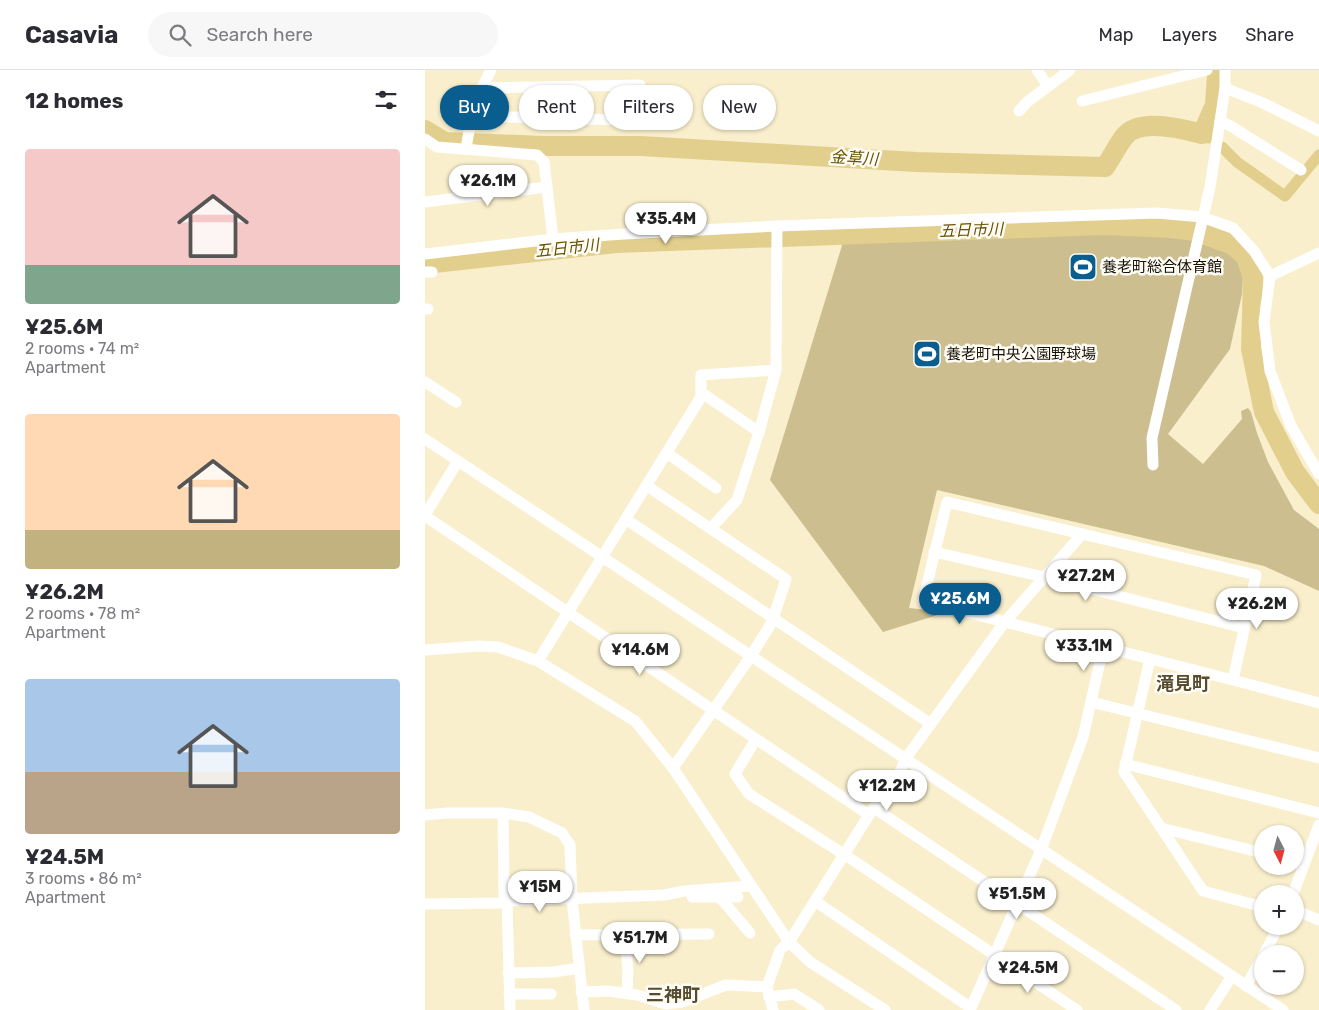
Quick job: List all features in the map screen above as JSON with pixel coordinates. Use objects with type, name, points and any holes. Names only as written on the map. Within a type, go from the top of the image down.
[{"type":"street","points":[[483,85],[491,70]]},
{"type":"street","points":[[1037,70],[1048,86]]},
{"type":"street","points":[[1019,111],[1027,102],[1070,70]]},
{"type":"street","points":[[1082,101],[1207,70]]},
{"type":"street","points":[[1153,466],[1152,438],[1210,187],[1225,88],[1225,70]]},
{"type":"street","points":[[509,87],[604,86]]},
{"type":"street","points":[[1225,88],[1263,103],[1319,131]]},
{"type":"street","points":[[509,117],[604,119]]},
{"type":"street","points":[[1220,121],[1301,170]]},
{"type":"street","points":[[466,144],[468,130]]},
{"type":"street","points":[[425,139],[437,147],[466,144],[537,155],[544,162],[553,239]]},
{"type":"street","points":[[425,202],[547,187]]},
{"type":"street","points":[[425,254],[553,239],[777,226],[1157,213],[1202,217],[1233,228],[1254,251],[1270,276],[1264,322],[1270,371],[1291,426],[1319,474]]},
{"type":"street","points":[[711,528],[737,500],[759,432],[776,370],[777,226]]},
{"type":"street","points":[[1270,276],[1319,253]]},
{"type":"street","points":[[538,662],[627,520],[701,395],[701,375],[776,370]]},
{"type":"street","points":[[425,382],[456,402]]},
{"type":"street","points":[[701,395],[705,395],[759,432]]},
{"type":"street","points":[[425,439],[1283,1010]]},
{"type":"street","points":[[667,453],[716,488]]},
{"type":"street","points":[[458,461],[425,516],[756,740],[872,811],[1017,904],[1176,1010]]},
{"type":"street","points":[[647,486],[786,579],[773,618],[751,656],[673,768]]},
{"type":"street","points":[[1233,680],[1256,575],[947,502],[923,601],[1319,703]]},
{"type":"street","points":[[627,520],[931,724]]},
{"type":"street","points":[[773,1010],[768,992],[780,950],[789,942],[872,811],[901,770],[906,758],[1004,623],[1082,534]]},
{"type":"street","points":[[934,552],[1044,577],[1244,628]]},
{"type":"street","points":[[425,650],[479,646],[498,647],[538,662],[635,721],[673,768],[789,942],[810,962],[885,1010]]},
{"type":"street","points":[[815,901],[970,1009],[1041,850],[1083,737],[1103,648]]},
{"type":"street","points":[[1150,659],[1124,772],[1203,891],[1254,905]]},
{"type":"street","points":[[1091,702],[1319,758]]},
{"type":"street","points":[[756,740],[735,774],[749,794],[845,855],[1077,1010]]},
{"type":"street","points":[[1125,764],[1319,813]]},
{"type":"street","points":[[503,813],[504,897],[507,901],[510,1010]]},
{"type":"street","points":[[425,815],[503,813],[529,817],[562,833],[570,845],[571,899],[584,1010]]},
{"type":"street","points":[[1304,856],[1319,825]]},
{"type":"street","points":[[1161,828],[1254,851]]},
{"type":"street","points":[[1304,860],[1319,861]]},
{"type":"street","points":[[425,904],[499,903],[507,901],[665,895],[750,886]]},
{"type":"street","points":[[675,893],[682,897],[738,897]]},
{"type":"street","points":[[718,897],[750,933]]},
{"type":"street","points":[[1304,914],[1319,920]]},
{"type":"street","points":[[575,936],[709,934]]},
{"type":"street","points":[[625,935],[628,970],[627,993]]},
{"type":"street","points":[[508,973],[554,972],[579,968]]},
{"type":"street","points":[[1246,986],[1254,971]]},
{"type":"street","points":[[1210,1010],[1232,976]]},
{"type":"street","points":[[581,992],[608,991],[627,993],[677,1006],[726,985],[794,994],[819,1010]]},
{"type":"street","points":[[509,994],[551,994]]},
{"type":"shaded area","points":[[1123,230],[1186,234],[1222,244],[1237,256],[1243,277],[1242,294],[1230,349],[1168,434],[1203,464],[1242,419],[1241,411],[1248,408],[1268,462],[1294,510],[1319,529],[1319,591],[1264,566],[937,490],[909,608],[947,612],[883,632],[770,480],[844,239]]},
{"type":"waterway","name":"金草川","points":[[425,130],[445,142],[543,146],[641,146],[916,162],[1105,167],[1124,137],[1140,127],[1173,127],[1202,134],[1215,105],[1217,74]]},
{"type":"waterway","name":"金草川","points":[[1202,134],[1208,138]]},
{"type":"waterway","points":[[1222,147],[1237,162],[1285,196],[1319,155]]},
{"type":"waterway","name":"五日市川","points":[[425,264],[616,243],[1105,225],[1195,231],[1233,245],[1246,257],[1253,278],[1251,349],[1264,412],[1295,472],[1319,504]]},
{"type":"place","name":"養老町総合体育館","points":[[1083,267]]},
{"type":"place","name":"養老町中央公園野球場","points":[[927,354]]},
{"type":"district","name":"滝見町","points":[[1183,684]]},
{"type":"district","name":"三神町","points":[[673,995]]}]
